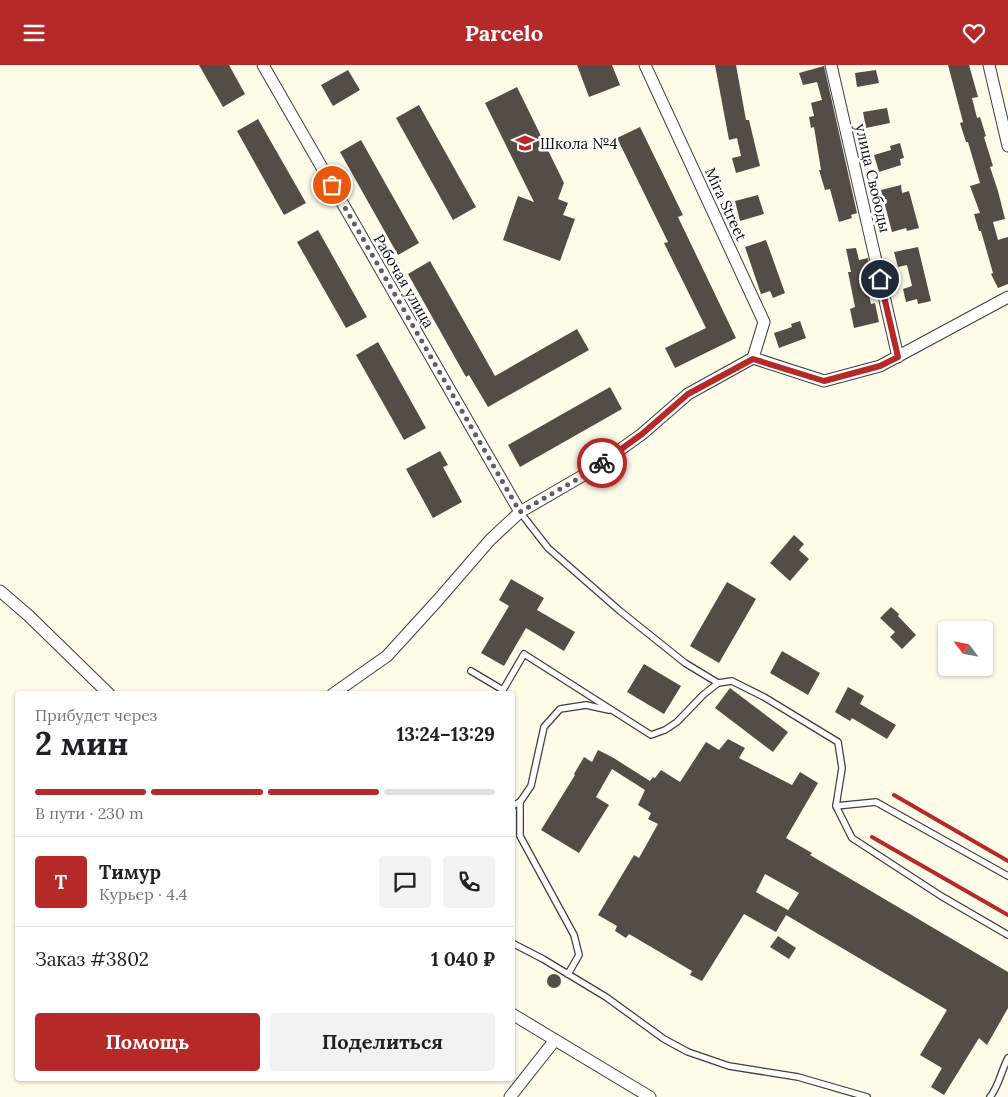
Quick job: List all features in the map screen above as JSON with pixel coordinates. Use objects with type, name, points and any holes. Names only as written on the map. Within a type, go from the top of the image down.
[{"type":"street","name":"Рабочая улица","points":[[263,65],[520,512]]},
{"type":"street","name":"Mira Street","points":[[645,65],[764,322],[753,359]]},
{"type":"street","name":"улица Свободы","points":[[831,65],[898,357]]},
{"type":"street","points":[[989,65],[1008,147]]},
{"type":"street","points":[[338,691],[387,657],[490,540],[520,512],[590,472],[642,434],[688,394],[753,359],[824,381],[880,366],[1008,297]]},
{"type":"street","points":[[0,591],[106,691]]},
{"type":"street","points":[[515,1016],[650,1097]]},
{"type":"street","points":[[510,1097],[555,1040]]},
{"type":"lane","points":[[520,512],[548,548],[620,611],[685,663],[718,683]]},
{"type":"lane","points":[[471,671],[503,690],[524,654],[651,735],[666,731],[718,683],[732,681],[764,697],[838,741],[842,768],[836,807],[852,838],[941,896],[1008,935]]},
{"type":"lane","points":[[515,804],[520,801],[531,786],[544,727],[560,709],[586,705],[614,711]]},
{"type":"lane","points":[[520,801],[520,836],[574,935],[579,955],[568,974]]},
{"type":"lane","points":[[836,807],[876,802],[1008,876]]},
{"type":"lane","points":[[515,945],[606,997],[664,1039],[688,1052],[729,1066],[798,1077],[867,1097]]},
{"type":"lane","points":[[990,1097],[1008,1059]]},
{"type":"building","points":[[199,65],[229,65],[245,94],[223,107]]},
{"type":"building","points":[[577,65],[612,65],[620,85],[589,97]]},
{"type":"building","points":[[715,65],[736,65],[746,120],[749,120],[760,166],[736,173],[732,158],[741,156],[737,138],[729,140]]},
{"type":"building","points":[[948,65],[969,65],[978,97],[972,98],[977,118],[980,117],[986,136],[984,137],[993,166],[990,167],[1005,219],[993,222],[998,240],[1008,237],[1008,284],[998,288],[991,274],[993,273],[974,214],[980,213],[970,186],[980,183],[968,142],[966,142],[960,123],[963,122]]},
{"type":"building","points":[[824,66],[857,213],[851,215],[852,218],[839,222],[830,189],[825,190],[819,170],[821,170],[814,127],[811,128],[809,117],[814,116],[811,103],[822,100],[817,82],[803,85],[799,73]]},
{"type":"building","points":[[348,70],[360,90],[333,106],[321,85]]},
{"type":"building","points":[[876,70],[879,83],[857,87],[855,73]]},
{"type":"building","name":"Школа №4","points":[[517,87],[564,183],[558,199],[568,203],[563,215],[575,219],[560,261],[503,240],[518,196],[534,202],[485,103]]},
{"type":"building","points":[[419,105],[476,207],[453,220],[396,118]]},
{"type":"building","points":[[887,108],[890,123],[866,128],[863,112]]},
{"type":"building","points":[[258,119],[306,203],[284,215],[237,131]]},
{"type":"building","points":[[640,127],[683,215],[678,217],[736,338],[675,368],[665,348],[706,328],[664,243],[668,242],[617,138]]},
{"type":"building","points":[[361,140],[419,243],[398,255],[340,152]]},
{"type":"building","points":[[900,143],[904,158],[900,159],[901,165],[879,172],[874,155],[891,150],[890,146]]},
{"type":"building","points":[[901,185],[902,193],[909,191],[919,228],[907,231],[906,228],[892,232],[881,190]]},
{"type":"building","points":[[758,195],[764,214],[740,221],[735,201]]},
{"type":"building","points":[[318,230],[367,317],[346,328],[297,242]]},
{"type":"building","points":[[766,240],[785,293],[773,298],[770,291],[761,294],[745,247]]},
{"type":"building","points":[[918,247],[931,301],[918,304],[917,299],[906,302],[903,289],[912,286],[907,265],[898,267],[894,252]]},
{"type":"building","points":[[856,248],[859,260],[868,258],[872,281],[866,282],[871,304],[875,303],[879,322],[854,328],[850,309],[855,307],[848,272],[851,272],[846,249]]},
{"type":"building","points":[[430,261],[495,376],[577,329],[589,350],[488,407],[469,375],[466,377],[408,274]]},
{"type":"building","points":[[800,321],[806,338],[779,348],[774,333],[792,327],[791,324]]},
{"type":"building","points":[[378,342],[426,428],[404,440],[356,355]]},
{"type":"building","points":[[610,387],[622,409],[520,467],[508,445]]},
{"type":"building","points":[[440,451],[448,465],[443,467],[462,502],[433,518],[406,469]]},
{"type":"building","points":[[794,535],[804,544],[799,550],[809,559],[790,581],[770,563]]},
{"type":"building","points":[[511,579],[544,598],[537,610],[575,632],[564,651],[526,628],[504,666],[481,653],[509,606],[499,600]]},
{"type":"building","points":[[727,582],[756,599],[719,663],[690,646]]},
{"type":"building","points":[[891,607],[916,635],[902,649],[890,637],[895,632],[880,618]]},
{"type":"building","points":[[782,651],[820,673],[808,695],[770,673]]},
{"type":"building","points":[[644,664],[681,686],[664,714],[627,692]]},
{"type":"building","points":[[848,687],[864,696],[860,704],[896,725],[887,739],[852,718],[850,721],[835,712]]},
{"type":"building","points":[[730,688],[788,732],[773,752],[715,708]]},
{"type":"building","points":[[728,739],[745,748],[739,758],[792,785],[800,772],[818,783],[786,838],[812,853],[810,855],[1008,972],[1008,1008],[987,1045],[979,1038],[944,1095],[931,1087],[942,1068],[920,1055],[947,1010],[786,915],[776,932],[744,914],[702,981],[690,975],[692,971],[629,934],[626,938],[615,931],[617,926],[598,915],[634,855],[639,858],[658,824],[648,819],[651,813],[638,805],[645,790],[612,769],[596,797],[609,805],[579,853],[541,830],[584,757],[592,762],[598,750],[650,781],[661,770],[680,782],[706,742],[719,750]],"holes":[[[765,874],[799,893],[787,912],[788,910],[756,892]]]},
{"type":"building","points":[[778,936],[796,948],[789,959],[770,947]]},
{"type":"building","points":[[554,974],[559,976],[561,981],[559,986],[554,988],[549,986],[547,981],[549,976]]},
{"type":"railway","points":[[894,795],[1008,861]]},
{"type":"railway","points":[[872,837],[1008,915]]},
{"type":"way so far","points":[[332,185],[520,512],[590,472],[602,463]]},
{"type":"place","name":"Школа №4","points":[[525,143]]},
{"type":"route","points":[[602,463],[642,434],[688,394],[753,359],[824,381],[880,366],[898,357],[880,279]]}]
